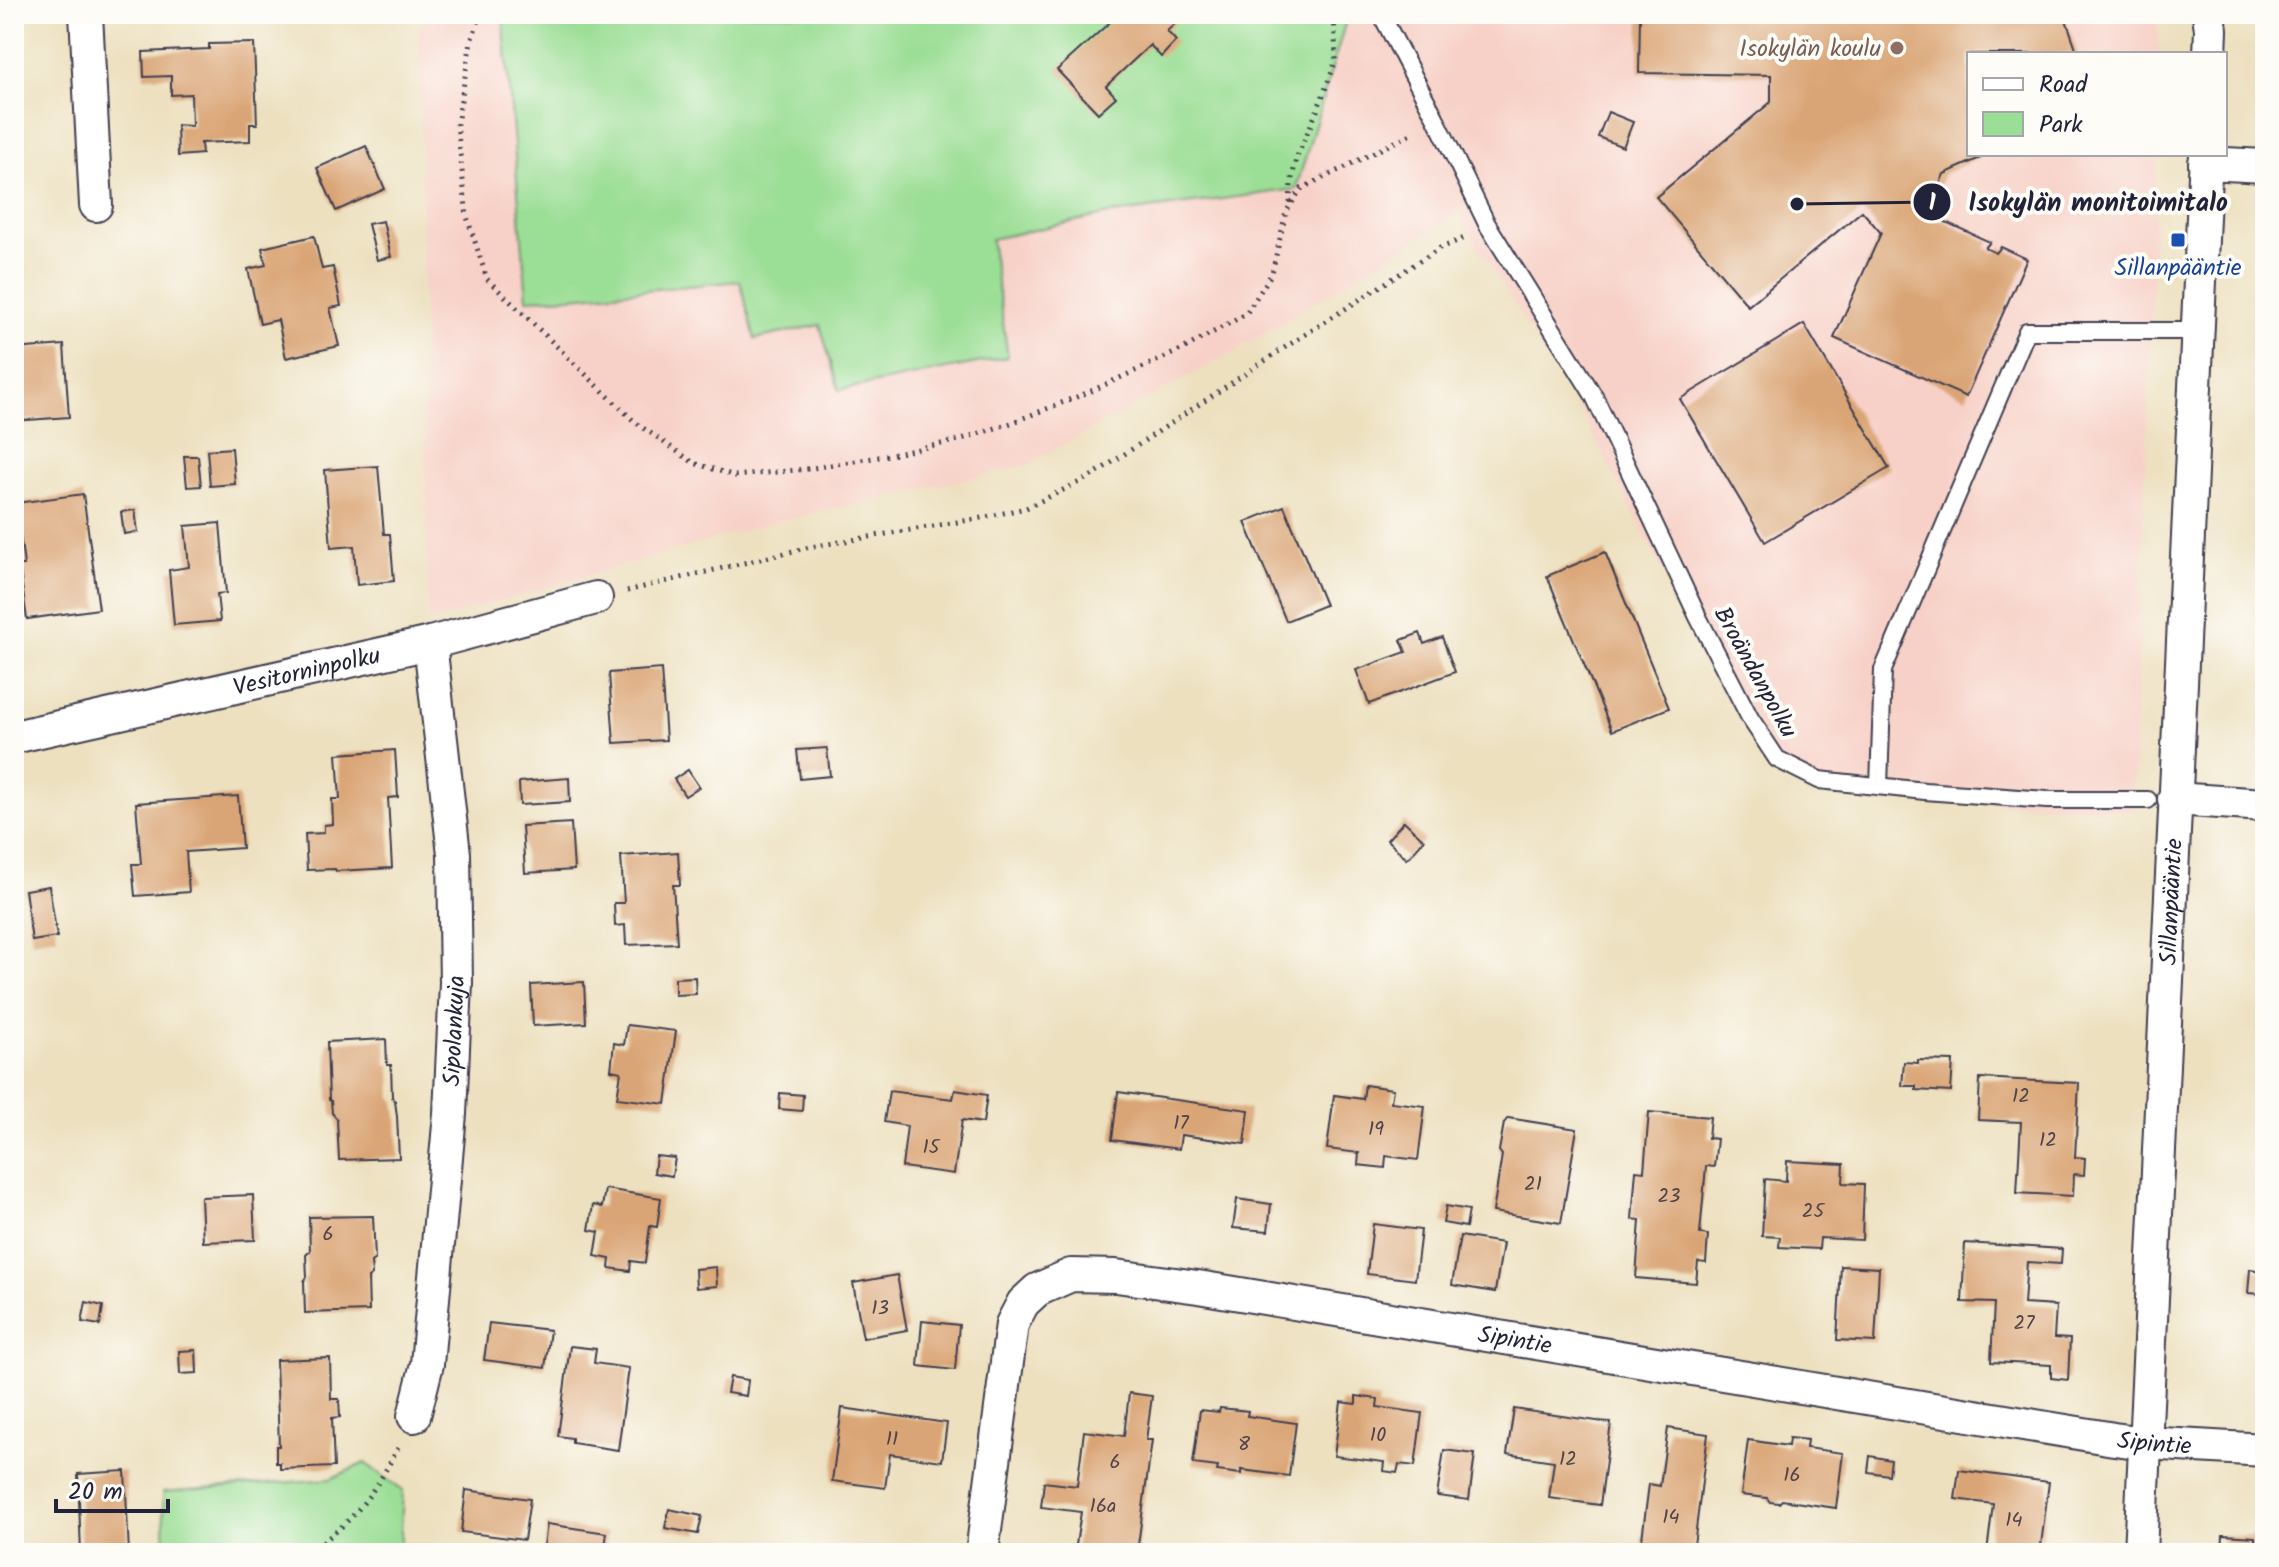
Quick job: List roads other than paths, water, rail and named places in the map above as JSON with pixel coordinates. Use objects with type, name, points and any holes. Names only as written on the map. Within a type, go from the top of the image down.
[{"type":"street","points":[[86,14],[96,205]]},
{"type":"street","points":[[2209,14],[2210,52]]},
{"type":"street","points":[[2205,158],[2265,166]]},
{"type":"street","name":"Sillanpääntie","points":[[2140,1553],[2161,800],[2197,331],[2205,158]]},
{"type":"street","name":"Vesitorninpolku","points":[[14,737],[430,643],[596,598]]},
{"type":"street","name":"Sipolankuja","points":[[414,1416],[427,1364],[450,1114],[456,983],[454,854],[430,643]]},
{"type":"street","points":[[2161,800],[2265,805]]},
{"type":"street","name":"Sipintie","points":[[982,1553],[1012,1324],[1023,1303],[1037,1290],[1071,1275],[1116,1276],[1198,1287],[2145,1443],[2265,1450]]},
{"type":"lane","name":"Broändanpolku","points":[[1381,14],[1490,228],[1594,396],[1698,617],[1750,718],[1777,759],[1819,780],[2047,800],[2161,800]]},
{"type":"lane","points":[[1879,786],[1883,670],[2027,331],[2197,331]]},
{"type":"place","name":"Isokylän koulu","points":[[1897,48]]},
{"type":"place","name":"Isokylän monitoimitalo","points":[[1797,204]]},
{"type":"place","name":"Sillanpääntie","points":[[2178,240]]}]
